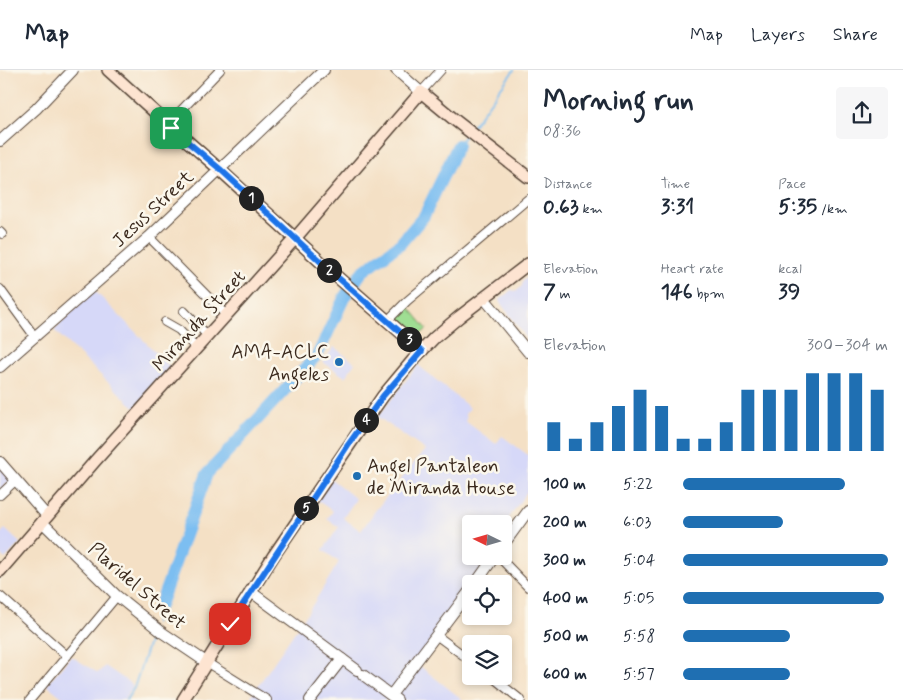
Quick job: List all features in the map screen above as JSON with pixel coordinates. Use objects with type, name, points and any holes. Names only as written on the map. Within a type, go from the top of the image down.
[{"type":"main road","points":[[108,70],[422,351]]},
{"type":"main road","points":[[421,92],[528,177]]},
{"type":"main road","name":"Miranda Street","points":[[0,571],[206,336],[295,238],[421,92]]},
{"type":"main road","points":[[183,700],[250,591],[383,396],[422,351],[459,317],[528,264]]},
{"type":"street","points":[[0,141],[36,109],[73,70]]},
{"type":"street","points":[[168,124],[220,70]]},
{"type":"street","name":"Jesus Street","points":[[2,365],[148,237],[324,70]]},
{"type":"street","points":[[396,70],[421,92],[441,70]]},
{"type":"street","points":[[388,320],[420,289],[528,199]]},
{"type":"street","points":[[148,237],[226,316]]},
{"type":"street","points":[[0,289],[35,337]]},
{"type":"street","points":[[484,298],[528,352]]},
{"type":"street","points":[[184,311],[206,336]]},
{"type":"street","points":[[166,322],[179,330],[196,348]]},
{"type":"street","name":"Plaridel Street","points":[[0,462],[16,480],[44,519],[117,596],[163,634],[267,700]]},
{"type":"street","points":[[0,495],[16,480]]},
{"type":"street","points":[[512,533],[528,511]]},
{"type":"street","points":[[505,565],[528,587]]},
{"type":"street","points":[[250,591],[394,698],[436,635],[462,601]]},
{"type":"street","points":[[0,596],[67,656]]},
{"type":"street","points":[[30,700],[117,596]]},
{"type":"street","points":[[436,635],[462,654]]},
{"type":"street","points":[[310,700],[342,659]]},
{"type":"street","points":[[502,685],[521,700]]},
{"type":"shaded area","points":[[528,277],[528,340],[499,301],[511,290],[517,291]]},
{"type":"shaded area","points":[[94,290],[175,372],[137,410],[54,330]]},
{"type":"shaded area","name":"AMA-ACLC Angeles","points":[[334,347],[355,363],[345,377],[323,362]]},
{"type":"shaded area","points":[[418,365],[470,408],[465,414],[467,417],[465,421],[496,444],[502,436],[528,455],[528,490],[511,515],[462,515],[462,565],[486,565],[479,575],[462,575],[462,598],[416,663],[463,700],[257,700],[251,696],[307,614],[339,562],[323,550],[339,527],[327,519],[333,511],[315,499],[330,478],[356,499],[343,518],[361,531],[425,450],[378,417]]},
{"type":"shaded area","points":[[0,464],[12,479],[0,490]]},
{"type":"shaded area","points":[[5,529],[20,543],[5,559],[0,554],[0,534]]},
{"type":"shaded area","points":[[71,656],[98,673],[105,666],[133,685],[124,700],[66,700],[47,685]]},
{"type":"green space","points":[[408,306],[427,329],[418,336],[395,317]]},
{"type":"waterway","points":[[471,128],[514,70]]},
{"type":"waterway","points":[[458,145],[466,134]]},
{"type":"waterway","points":[[159,608],[207,474],[318,354],[345,296],[362,272],[400,244],[424,216],[458,145]]},
{"type":"waterway","points":[[155,623],[159,608]]},
{"type":"waterway","points":[[126,700],[134,688],[153,630]]},
{"type":"place","name":"AMA-ACLC Angeles","points":[[339,362]]},
{"type":"place","name":"Angel Pantaleon de Miranda House","points":[[357,476]]},
{"type":"route","points":[[171,128],[220,169],[356,294],[422,351],[383,396],[348,445],[230,624]]}]
